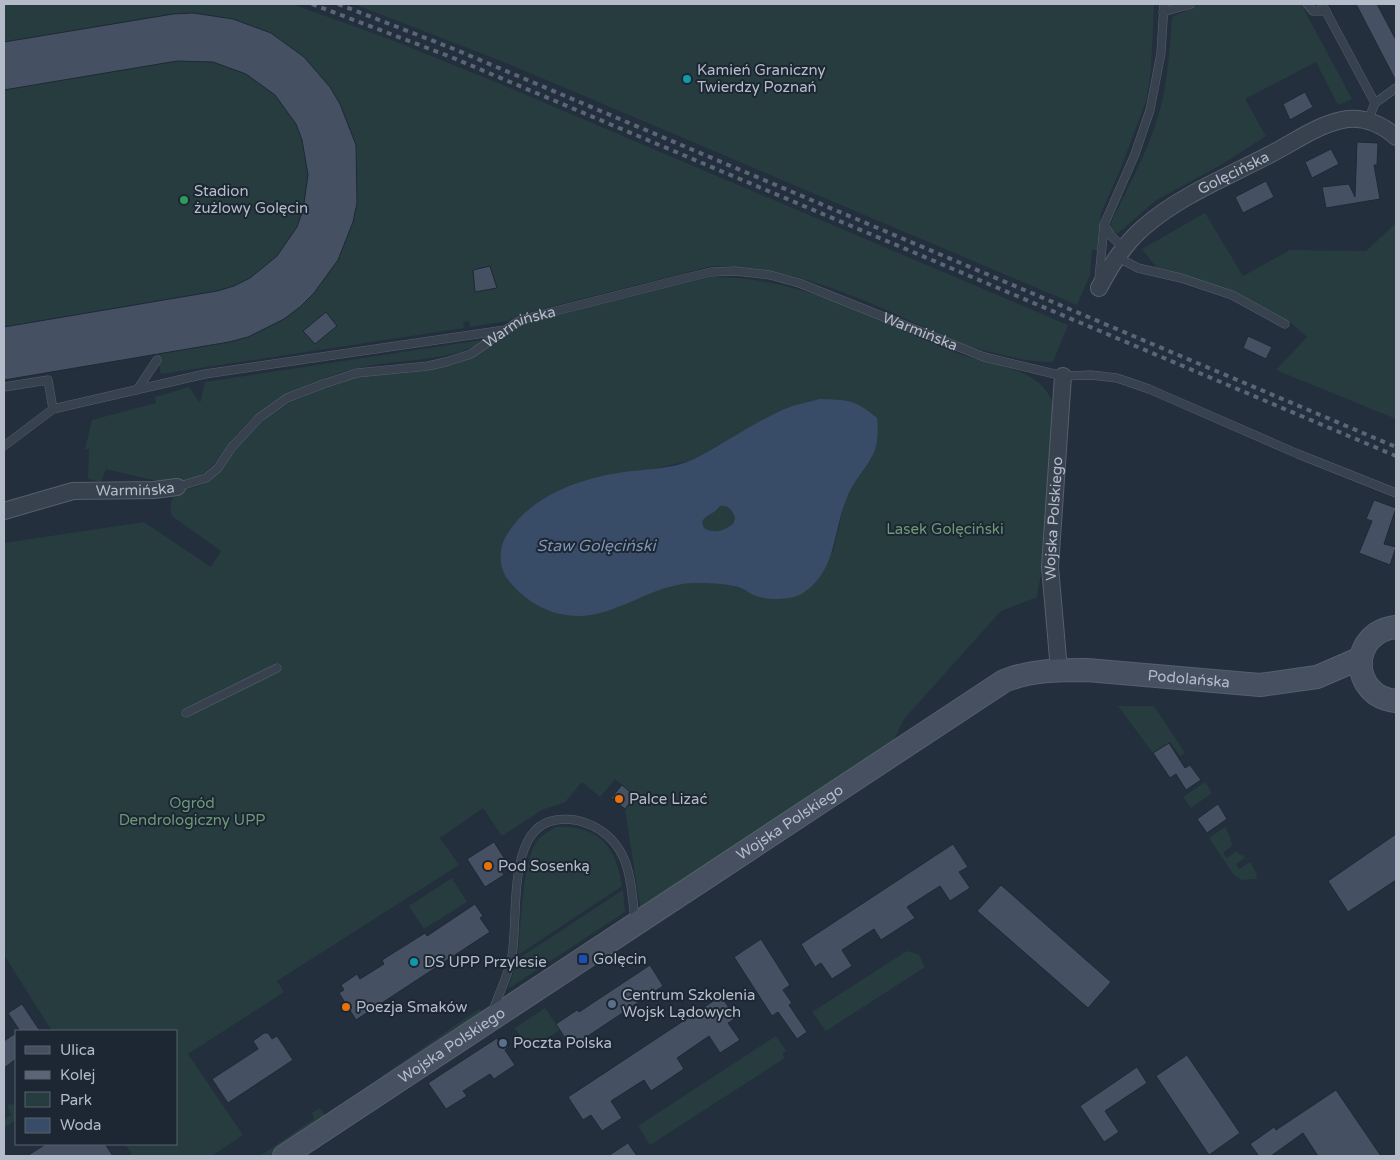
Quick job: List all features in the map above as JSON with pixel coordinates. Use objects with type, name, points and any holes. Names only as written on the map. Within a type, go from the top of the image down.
[{"type":"street","name":"Golęcińska","points":[[1099,288],[1121,252],[1143,227],[1170,208],[1314,132],[1339,120],[1355,119],[1368,121],[1385,128],[1396,137]]},
{"type":"street","name":"Wojska Polskiego","points":[[284,1156],[1004,681],[1021,674],[1059,670],[1050,567],[1063,376]]},
{"type":"street","name":"Warmińska","points":[[4,511],[72,491],[154,490],[176,487]]},
{"type":"street","points":[[1396,627],[1378,632],[1370,639],[1361,658],[1360,667],[1365,682],[1380,697],[1396,701]]},
{"type":"street","name":"Podolańska","points":[[1316,677],[1361,658]]},
{"type":"street","name":"Podolańska","points":[[1059,670],[1087,670],[1260,685],[1316,677],[1365,682]]},
{"type":"lane","points":[[1099,288],[1104,225],[1135,154],[1150,110],[1157,78],[1164,4]]},
{"type":"lane","points":[[1164,12],[1191,4]]},
{"type":"lane","points":[[1307,4],[1313,12],[1324,8],[1375,103]]},
{"type":"lane","points":[[1368,121],[1375,103],[1396,88]]},
{"type":"lane","points":[[1104,225],[1121,252],[1138,268],[1181,278],[1232,296],[1285,324]]},
{"type":"lane","name":"Warmińska","points":[[176,487],[206,478],[218,468],[245,432],[259,418],[287,398],[357,373],[428,366],[471,354],[520,320],[616,294],[711,272],[735,272],[770,276],[799,283],[964,350],[1063,376],[1091,375],[1117,378],[1149,389],[1298,454],[1396,493]]},
{"type":"lane","points":[[4,446],[54,409],[205,374],[505,330]]},
{"type":"lane","points":[[137,390],[157,360]]},
{"type":"lane","points":[[4,387],[48,380],[54,409]]},
{"type":"lane","points":[[186,713],[277,668]]},
{"type":"lane","points":[[490,1020],[512,961],[517,888],[522,857],[536,828],[548,821],[568,818],[594,827],[614,840],[626,862],[636,925]]},
{"type":"green space","points":[[4,4],[292,4],[389,39],[498,83],[1068,325],[1053,362],[1042,362],[995,353],[962,344],[871,303],[809,281],[777,272],[745,267],[712,266],[518,315],[508,321],[470,327],[469,321],[463,322],[464,328],[161,374],[157,354],[4,380]]},
{"type":"green space","points":[[354,4],[1154,4],[1151,71],[1146,101],[1121,168],[1101,213],[1097,250],[1092,250],[1090,275],[1077,305],[506,63]]},
{"type":"green space","points":[[1201,4],[1301,4],[1352,99],[1338,105],[1316,62],[1245,99],[1266,136],[1221,165],[1155,201],[1117,234],[1111,230],[1111,223],[1146,149],[1158,118],[1170,49],[1172,17]]},
{"type":"green space","points":[[1205,213],[1243,276],[1290,250],[1366,251],[1396,223],[1396,419],[1276,370],[1307,337],[1291,323],[1239,294],[1157,268],[1142,249]]},
{"type":"green space","points":[[712,277],[746,279],[778,284],[808,292],[867,314],[956,353],[1007,367],[1026,375],[1042,386],[1052,402],[1054,411],[1042,568],[1037,597],[1001,611],[904,719],[891,746],[641,912],[625,809],[635,796],[615,779],[600,797],[582,782],[565,802],[542,810],[502,836],[483,808],[440,838],[459,865],[277,981],[284,992],[188,1054],[243,1135],[212,1156],[133,1156],[126,1145],[178,1145],[178,1030],[51,1030],[4,955],[4,543],[144,522],[211,567],[221,551],[172,516],[170,507],[172,498],[176,492],[196,487],[209,481],[219,472],[235,449],[262,422],[291,402],[358,377],[429,369],[465,359],[497,343],[522,323],[616,298]],"holes":[[[819,399],[872,458],[857,478],[845,500],[833,552],[777,599],[758,597],[740,588],[717,582],[677,583],[652,469],[690,461],[782,410]]]},
{"type":"green space","points":[[488,339],[456,353],[440,357],[372,365],[346,371],[287,394],[268,406],[250,421],[205,472],[186,481],[165,481],[106,469],[101,482],[88,479],[89,449],[85,449],[92,420],[156,403],[155,397],[189,387],[200,403],[205,382]]},
{"type":"green space","points":[[720,506],[726,506],[731,510],[735,518],[733,524],[719,531],[704,528],[702,522],[704,519]]},
{"type":"green space","points":[[1118,706],[1154,706],[1185,753],[1180,756],[1170,742],[1153,753]]},
{"type":"green space","points":[[1205,782],[1212,793],[1191,808],[1183,797]]},
{"type":"green space","points":[[556,827],[571,827],[583,830],[594,834],[602,841],[610,849],[615,860],[622,886],[518,955],[523,895],[528,863],[537,841]]},
{"type":"green space","points":[[1225,827],[1230,836],[1232,846],[1223,853],[1227,858],[1237,851],[1241,856],[1243,854],[1245,858],[1236,864],[1239,869],[1250,862],[1257,874],[1256,879],[1241,880],[1234,875],[1209,838]]},
{"type":"green space","points":[[452,878],[467,902],[424,929],[409,906]]},
{"type":"green space","points":[[623,890],[625,912],[508,989],[518,959]]},
{"type":"green space","points":[[907,951],[919,955],[925,967],[826,1031],[812,1012]]},
{"type":"green space","points":[[545,1008],[560,1030],[529,1050],[515,1028]]},
{"type":"green space","points":[[479,1009],[482,1011],[481,1016],[387,1079],[382,1076]]},
{"type":"green space","points":[[776,1036],[786,1051],[782,1054],[785,1058],[650,1145],[638,1126]]},
{"type":"green space","points":[[7,1105],[15,1105],[15,1122],[14,1121],[4,1128],[4,1120],[11,1115]]},
{"type":"green space","points":[[320,1108],[326,1117],[322,1122],[270,1156],[260,1156],[314,1119],[312,1113]]},
{"type":"water","name":"Staw Golęciński","points":[[819,399],[850,402],[863,407],[877,418],[878,433],[873,454],[857,478],[846,500],[828,563],[814,584],[803,593],[788,598],[770,599],[756,596],[741,588],[732,586],[693,583],[661,590],[598,614],[582,616],[557,613],[532,602],[506,577],[502,568],[501,558],[505,538],[527,511],[556,492],[590,479],[607,475],[684,463],[780,411]],"holes":[[[720,506],[728,507],[733,513],[735,518],[733,524],[719,531],[704,528],[702,522],[704,519]]]},
{"type":"building","points":[[1356,4],[1377,4],[1396,40],[1396,81]]},
{"type":"building","points":[[193,13],[233,19],[271,33],[304,57],[330,87],[340,104],[356,145],[357,203],[353,222],[338,260],[314,293],[300,307],[284,319],[248,337],[229,342],[4,380],[4,327],[217,291],[234,286],[250,278],[277,256],[297,227],[303,210],[308,175],[302,140],[296,124],[275,95],[246,74],[213,62],[177,61],[4,90],[4,42],[173,14]]},
{"type":"building","points":[[1305,92],[1313,107],[1290,120],[1283,104]]},
{"type":"building","points":[[1357,142],[1378,143],[1377,165],[1374,165],[1380,199],[1326,208],[1322,187],[1349,184],[1355,197]]},
{"type":"building","points":[[1331,149],[1339,164],[1312,178],[1305,162]]},
{"type":"building","points":[[1266,181],[1274,197],[1243,213],[1235,197]]},
{"type":"building","points":[[490,266],[497,288],[475,292],[473,270]]},
{"type":"building","points":[[326,312],[337,326],[315,344],[303,331]]},
{"type":"building","points":[[1248,336],[1272,347],[1266,359],[1243,348]]},
{"type":"building","points":[[1374,500],[1396,508],[1384,544],[1396,547],[1390,565],[1359,553],[1372,521],[1366,519]]},
{"type":"building","points":[[1169,743],[1185,768],[1190,765],[1201,780],[1186,790],[1176,774],[1170,778],[1153,753]]},
{"type":"building","points":[[622,785],[635,796],[625,809],[611,798]]},
{"type":"building","points":[[1218,804],[1227,819],[1207,833],[1197,819]]},
{"type":"building","points":[[1396,834],[1396,880],[1348,912],[1328,881]]},
{"type":"building","name":"Pod Sosenką","points":[[494,842],[508,864],[501,869],[504,875],[485,887],[467,859]]},
{"type":"building","points":[[953,844],[968,867],[959,872],[970,888],[950,901],[940,886],[907,907],[915,918],[881,940],[874,929],[842,950],[852,966],[832,979],[821,963],[815,967],[801,944]]},
{"type":"building","points":[[1001,885],[1111,982],[1088,1008],[977,911]]},
{"type":"building","name":"DS UPP Przylesie","points":[[475,904],[483,916],[480,918],[490,932],[356,1020],[339,993],[344,990],[341,985],[357,974],[360,979],[384,964],[382,960],[425,933],[427,936]]},
{"type":"building","points":[[761,939],[790,985],[783,990],[792,1003],[789,1005],[807,1032],[797,1039],[778,1012],[772,1016],[734,957]]},
{"type":"building","points":[[650,965],[663,986],[576,1044],[570,1035],[565,1038],[556,1024],[577,1010],[579,1012]]},
{"type":"building","points":[[721,996],[736,1018],[728,1023],[740,1040],[720,1053],[709,1036],[677,1058],[684,1069],[651,1091],[644,1080],[611,1101],[622,1118],[602,1131],[591,1115],[583,1120],[568,1097]]},
{"type":"building","points":[[22,1004],[39,1030],[19,1030],[8,1013]]},
{"type":"building","points":[[264,1033],[268,1033],[272,1039],[277,1036],[293,1060],[228,1103],[212,1079],[258,1049],[253,1041]]},
{"type":"building","points":[[15,1034],[15,1060],[4,1068],[4,1041]]},
{"type":"building","points":[[502,1037],[509,1047],[505,1050],[515,1065],[494,1079],[490,1074],[463,1091],[467,1096],[446,1109],[428,1083],[497,1038],[498,1040]]},
{"type":"building","points":[[1187,1055],[1240,1133],[1209,1155],[1156,1076]]},
{"type":"building","points":[[1137,1067],[1147,1083],[1105,1111],[1119,1132],[1104,1142],[1080,1106]]},
{"type":"building","points":[[1336,1090],[1381,1156],[1318,1156],[1303,1133],[1271,1156],[1259,1156],[1250,1144],[1274,1127],[1276,1130]]},
{"type":"building","points":[[628,1143],[637,1156],[608,1156]]},
{"type":"building","points":[[44,1145],[106,1145],[113,1156],[27,1156]]},
{"type":"railway","points":[[312,4],[451,57],[1396,456]]},
{"type":"railway","points":[[338,4],[454,49],[1396,447]]},
{"type":"place","name":"Kamień Graniczny Twierdzy Poznań","points":[[687,79]]},
{"type":"place","name":"Stadion żużlowy Golęcin","points":[[184,200]]},
{"type":"place","name":"Palce Lizać","points":[[619,799]]},
{"type":"place","name":"Pod Sosenką","points":[[488,866]]},
{"type":"place","name":"Golęcin","points":[[583,959]]},
{"type":"place","name":"DS UPP Przylesie","points":[[414,962]]},
{"type":"place","name":"Centrum Szkolenia Wojsk Lądowych","points":[[612,1004]]},
{"type":"place","name":"Poezja Smaków","points":[[346,1007]]},
{"type":"place","name":"Poczta Polska","points":[[503,1043]]},
{"type":"park label","name":"Lasek Golęciński","points":[[945,529]]},
{"type":"park label","name":"Ogród Dendrologiczny UPP","points":[[192,812]]}]
